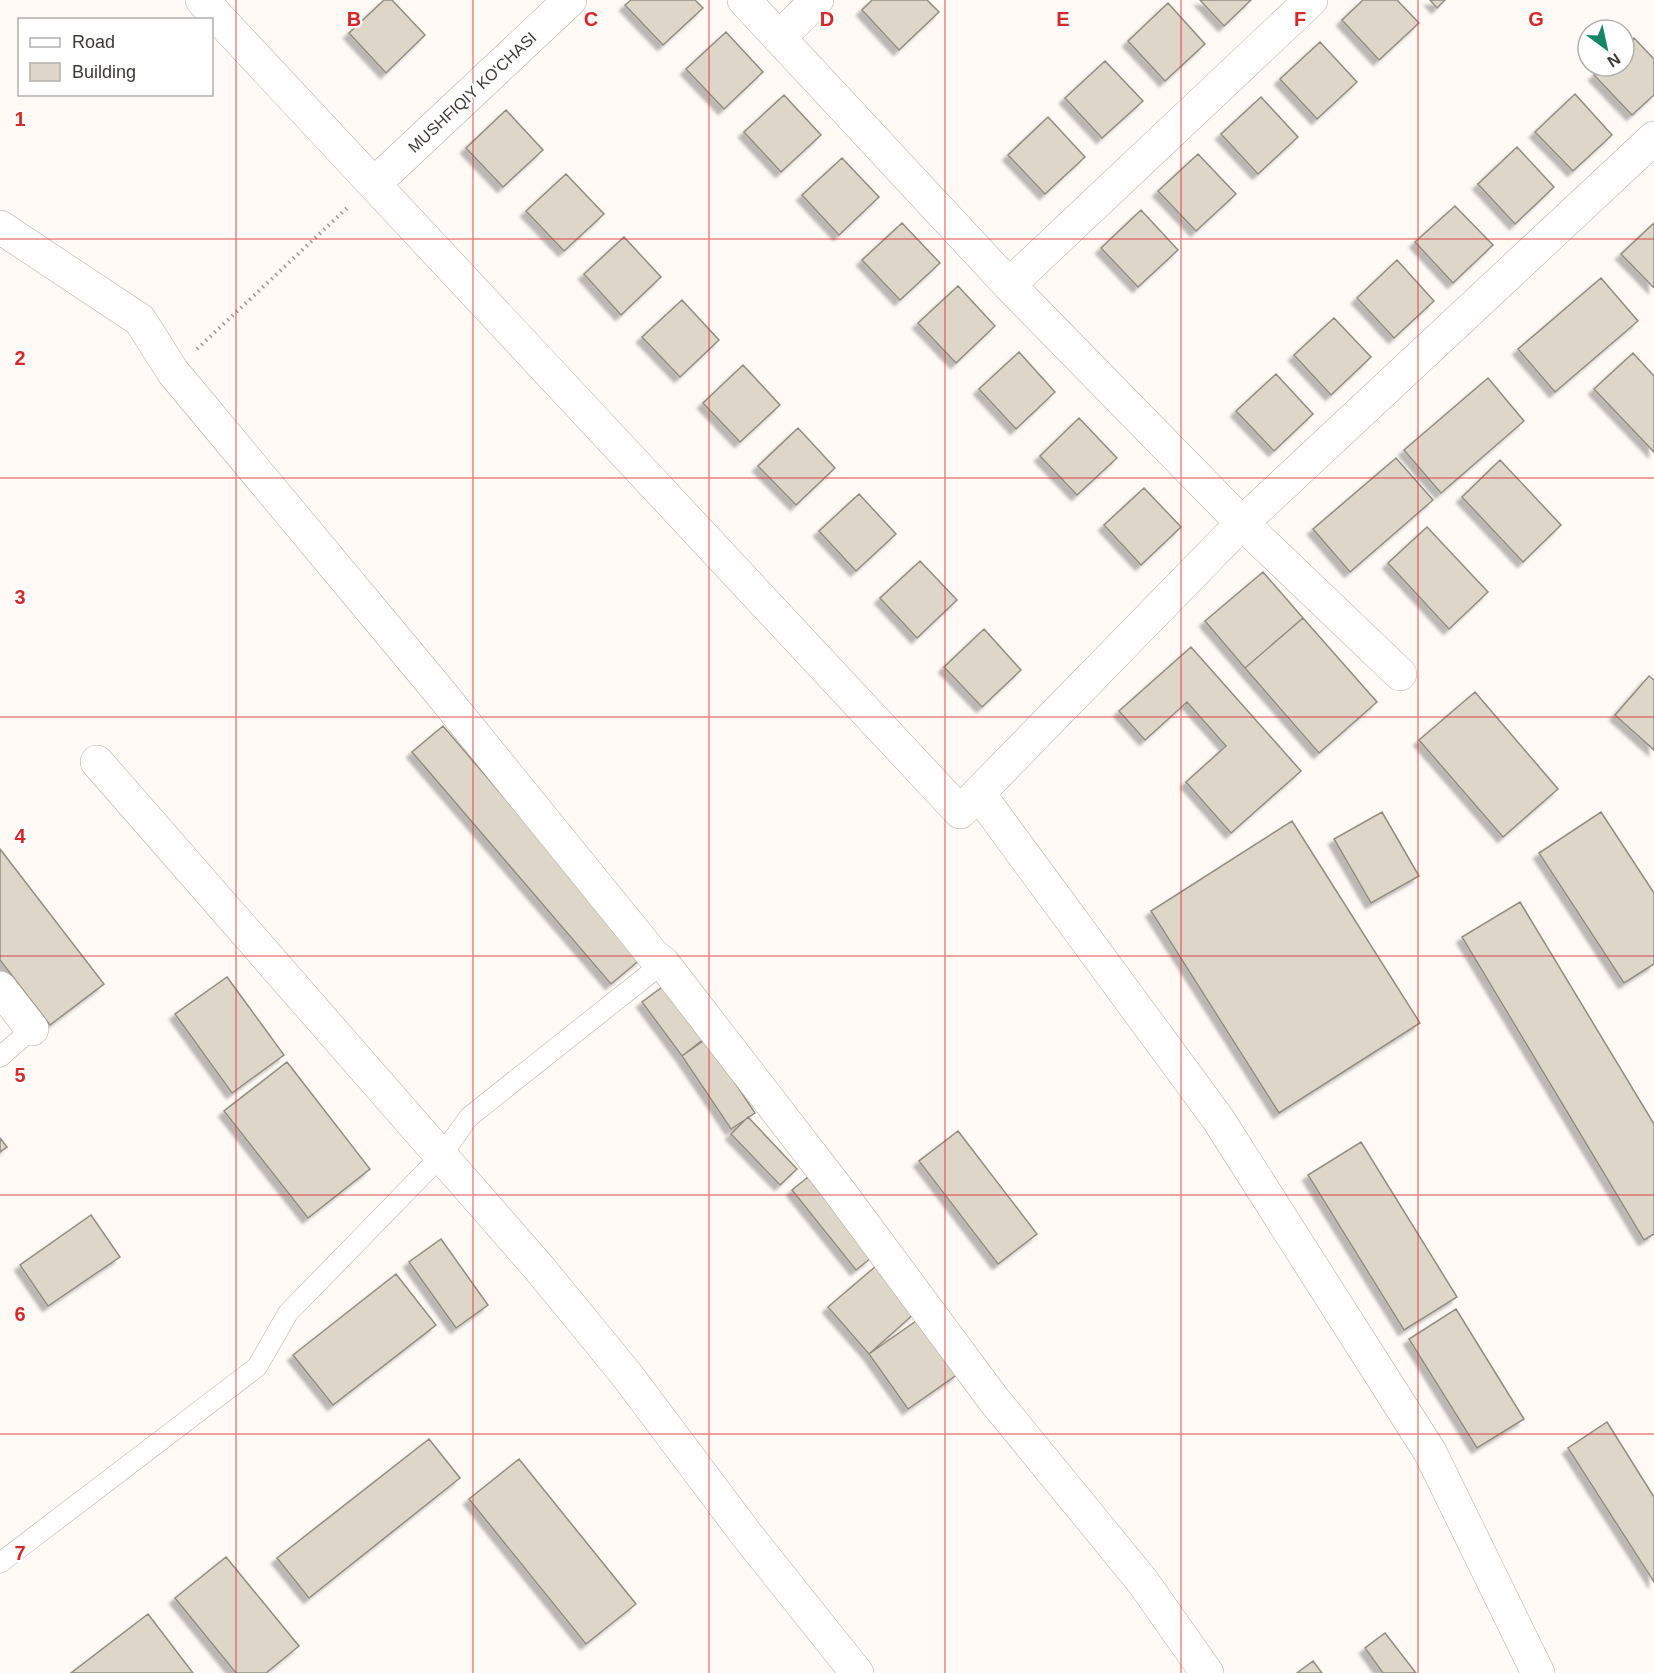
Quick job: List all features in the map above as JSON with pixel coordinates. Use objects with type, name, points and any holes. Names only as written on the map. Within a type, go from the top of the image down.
[{"type":"street","points":[[202,0],[960,812],[1242,523],[1654,138]]},
{"type":"street","name":"MUSHFIQIY KO'CHASI","points":[[374,184],[570,0]]},
{"type":"street","points":[[744,0],[1009,285],[1242,523],[1400,674]]},
{"type":"street","points":[[778,38],[817,0]]},
{"type":"street","points":[[1009,285],[1311,0]]},
{"type":"street","points":[[0,227],[140,320],[173,372],[438,690],[653,955],[663,963],[839,1191],[994,1400],[1143,1582],[1207,1673]]},
{"type":"street","points":[[97,762],[540,1269],[626,1374],[746,1534],[857,1673]]},
{"type":"street","points":[[979,794],[1218,1119],[1430,1452],[1538,1673]]},
{"type":"street","points":[[0,988],[32,1029]]},
{"type":"lane","points":[[0,1563],[257,1367],[288,1313],[441,1156],[469,1117],[663,963]]},
{"type":"lane","points":[[0,1057],[32,1029]]},
{"type":"path","points":[[173,372],[374,184]]},
{"type":"building","points":[[384,0],[392,0],[425,35],[386,73],[349,33]]},
{"type":"building","points":[[631,0],[695,0],[703,8],[663,45],[625,5]]},
{"type":"building","points":[[872,0],[927,0],[939,12],[899,50],[862,10]]},
{"type":"building","points":[[1200,0],[1251,0],[1224,26]]},
{"type":"building","points":[[1363,0],[1397,0],[1419,23],[1379,60],[1342,20]]},
{"type":"building","points":[[1430,0],[1445,0],[1437,8]]},
{"type":"building","points":[[1168,3],[1205,44],[1165,81],[1128,41]]},
{"type":"building","points":[[726,32],[763,72],[724,109],[686,69]]},
{"type":"building","points":[[1636,40],[1654,59],[1654,95],[1632,115],[1597,78],[1636,78]]},
{"type":"building","points":[[1320,42],[1357,82],[1317,119],[1280,79]]},
{"type":"building","points":[[1105,61],[1143,101],[1102,138],[1065,98]]},
{"type":"building","points":[[1575,94],[1612,135],[1573,171],[1535,132]]},
{"type":"building","points":[[784,95],[821,135],[781,172],[744,132]]},
{"type":"building","points":[[1261,97],[1298,137],[1258,174],[1221,134]]},
{"type":"building","points":[[506,110],[543,150],[503,187],[466,148]]},
{"type":"building","points":[[1048,117],[1085,157],[1045,194],[1008,155]]},
{"type":"building","points":[[1517,147],[1554,187],[1515,224],[1478,184]]},
{"type":"building","points":[[1198,154],[1236,194],[1196,231],[1158,191]]},
{"type":"building","points":[[842,158],[879,197],[839,235],[802,195]]},
{"type":"building","points":[[566,174],[604,214],[564,251],[526,211]]},
{"type":"building","points":[[1455,206],[1493,245],[1453,283],[1415,242]]},
{"type":"building","points":[[1141,210],[1178,250],[1138,287],[1101,248]]},
{"type":"building","points":[[902,223],[940,263],[900,300],[862,260]]},
{"type":"building","points":[[1654,223],[1654,288],[1621,254]]},
{"type":"building","points":[[624,237],[661,277],[621,315],[584,274]]},
{"type":"building","points":[[1397,260],[1434,301],[1394,338],[1357,298]]},
{"type":"building","points":[[1601,278],[1638,321],[1555,392],[1518,349]]},
{"type":"building","points":[[958,286],[995,326],[956,363],[918,323]]},
{"type":"building","points":[[682,300],[719,340],[680,377],[642,337]]},
{"type":"building","points":[[1334,318],[1371,357],[1331,395],[1294,355]]},
{"type":"building","points":[[1019,352],[1055,392],[1016,429],[979,389]]},
{"type":"building","points":[[1633,353],[1654,376],[1654,452],[1594,389]]},
{"type":"building","points":[[743,365],[780,405],[740,442],[703,403]]},
{"type":"building","points":[[1276,374],[1313,414],[1274,451],[1236,411]]},
{"type":"building","points":[[1488,378],[1524,421],[1441,493],[1404,450]]},
{"type":"building","points":[[1079,418],[1117,458],[1077,495],[1040,456]]},
{"type":"building","points":[[798,428],[835,468],[796,505],[758,466]]},
{"type":"building","points":[[1396,458],[1433,500],[1350,572],[1313,529]]},
{"type":"building","points":[[1500,460],[1561,525],[1523,562],[1462,497]]},
{"type":"building","points":[[1144,488],[1181,527],[1141,565],[1104,525]]},
{"type":"building","points":[[859,494],[896,534],[856,571],[819,531]]},
{"type":"building","points":[[1427,527],[1488,592],[1449,629],[1388,563]]},
{"type":"building","points":[[920,561],[957,600],[917,638],[880,598]]},
{"type":"building","points":[[1263,572],[1303,618],[1245,668],[1205,621]]},
{"type":"building","points":[[1303,618],[1377,702],[1319,753],[1245,668]]},
{"type":"building","points":[[984,629],[1021,670],[982,707],[944,667]]},
{"type":"building","points":[[1191,647],[1301,771],[1231,833],[1186,782],[1226,746],[1187,702],[1145,740],[1119,711]]},
{"type":"building","points":[[1649,676],[1654,680],[1654,750],[1615,715]]},
{"type":"building","points":[[1475,692],[1558,789],[1503,837],[1419,740]]},
{"type":"building","points":[[443,726],[642,958],[611,984],[412,752]]},
{"type":"building","points":[[1382,812],[1419,876],[1371,903],[1334,839]]},
{"type":"building","points":[[1601,812],[1654,893],[1654,964],[1624,983],[1539,853]]},
{"type":"building","points":[[1292,821],[1420,1023],[1279,1113],[1151,911]]},
{"type":"building","points":[[0,849],[104,984],[50,1025],[0,960]]},
{"type":"building","points":[[1520,902],[1654,1124],[1654,1234],[1644,1240],[1462,937]]},
{"type":"building","points":[[227,977],[284,1055],[232,1093],[175,1014]]},
{"type":"building","points":[[665,985],[705,1038],[682,1056],[642,1002]]},
{"type":"building","points":[[706,1039],[755,1113],[731,1129],[682,1056]]},
{"type":"building","points":[[287,1062],[370,1169],[308,1218],[224,1111]]},
{"type":"building","points":[[748,1117],[797,1169],[780,1185],[731,1134]]},
{"type":"building","points":[[958,1131],[1037,1234],[998,1264],[919,1161]]},
{"type":"building","points":[[0,1138],[7,1147],[0,1152]]},
{"type":"building","points":[[1361,1142],[1457,1297],[1404,1330],[1308,1175]]},
{"type":"building","points":[[808,1177],[871,1258],[856,1270],[792,1190]]},
{"type":"building","points":[[91,1215],[120,1257],[48,1306],[20,1265]]},
{"type":"building","points":[[441,1239],[488,1305],[456,1328],[409,1262]]},
{"type":"building","points":[[876,1266],[916,1312],[869,1354],[828,1307]]},
{"type":"building","points":[[396,1274],[436,1325],[333,1405],[293,1355]]},
{"type":"building","points":[[1456,1309],[1524,1419],[1477,1448],[1409,1339]]},
{"type":"building","points":[[919,1319],[958,1374],[908,1409],[869,1354]]},
{"type":"building","points":[[1607,1422],[1654,1497],[1654,1582],[1568,1448]]},
{"type":"building","points":[[429,1439],[460,1478],[309,1598],[277,1558]]},
{"type":"building","points":[[519,1459],[636,1604],[586,1644],[469,1499]]},
{"type":"building","points":[[226,1557],[299,1646],[266,1673],[236,1673],[175,1598]]},
{"type":"building","points":[[148,1614],[193,1673],[71,1673]]},
{"type":"building","points":[[1385,1633],[1416,1673],[1383,1673],[1365,1648]]},
{"type":"building","points":[[1313,1661],[1322,1673],[1297,1673]]}]
